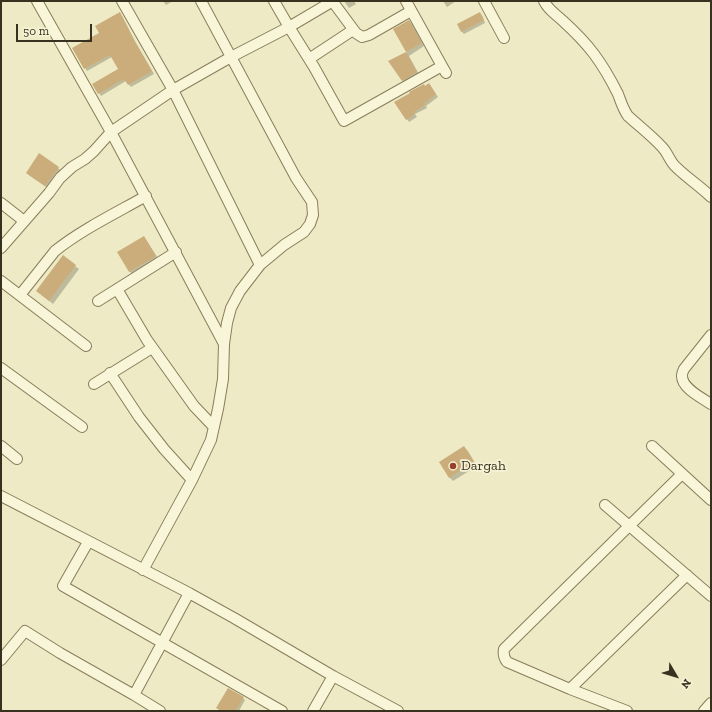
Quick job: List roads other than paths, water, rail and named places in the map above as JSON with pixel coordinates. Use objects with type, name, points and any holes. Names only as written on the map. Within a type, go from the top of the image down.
[{"type":"street","points":[[37,1],[146,196],[224,344]]},
{"type":"street","points":[[122,1],[173,90],[260,265]]},
{"type":"street","points":[[143,570],[192,480],[211,440],[223,379],[224,344],[231,308],[240,291],[260,265],[284,244],[304,232],[310,224],[313,215],[312,202],[296,178],[202,1]]},
{"type":"street","points":[[274,1],[344,121],[444,69],[406,1]]},
{"type":"street","points":[[1,248],[60,178],[94,151],[111,132],[173,90],[289,27],[333,1],[353,30],[362,37],[370,35],[411,11]]},
{"type":"street","points":[[484,1],[504,38]]},
{"type":"street","points":[[544,1],[550,11],[576,33],[594,54],[607,72],[628,116],[659,143],[675,167],[695,182],[711,198]]},
{"type":"street","points":[[309,59],[353,30]]},
{"type":"street","points":[[20,295],[55,251],[61,246],[146,196]]},
{"type":"street","points":[[1,204],[24,221]]},
{"type":"street","points":[[98,301],[176,252]]},
{"type":"street","points":[[1,281],[86,346]]},
{"type":"street","points":[[117,289],[152,348],[194,406],[214,427]]},
{"type":"street","points":[[711,335],[684,369],[682,376],[687,388],[711,404]]},
{"type":"street","points":[[94,384],[152,348]]},
{"type":"street","points":[[1,368],[82,428]]},
{"type":"street","points":[[110,373],[139,417],[164,449],[192,480]]},
{"type":"street","points":[[1,446],[17,459]]},
{"type":"street","points":[[652,446],[711,500]]},
{"type":"street","points":[[627,711],[507,662],[503,653],[504,649],[682,474]]},
{"type":"street","points":[[1,496],[189,593],[333,676],[398,711]]},
{"type":"street","points":[[605,504],[711,596]]},
{"type":"street","points":[[88,542],[63,586],[282,711]]},
{"type":"street","points":[[570,689],[687,575]]},
{"type":"street","points":[[134,695],[189,593]]},
{"type":"street","points":[[1,660],[25,631],[160,711]]},
{"type":"street","points":[[313,711],[333,676]]},
{"type":"street","points":[[704,711],[711,703]]},
{"type":"place","name":"Dargah","points":[[453,466]]}]
